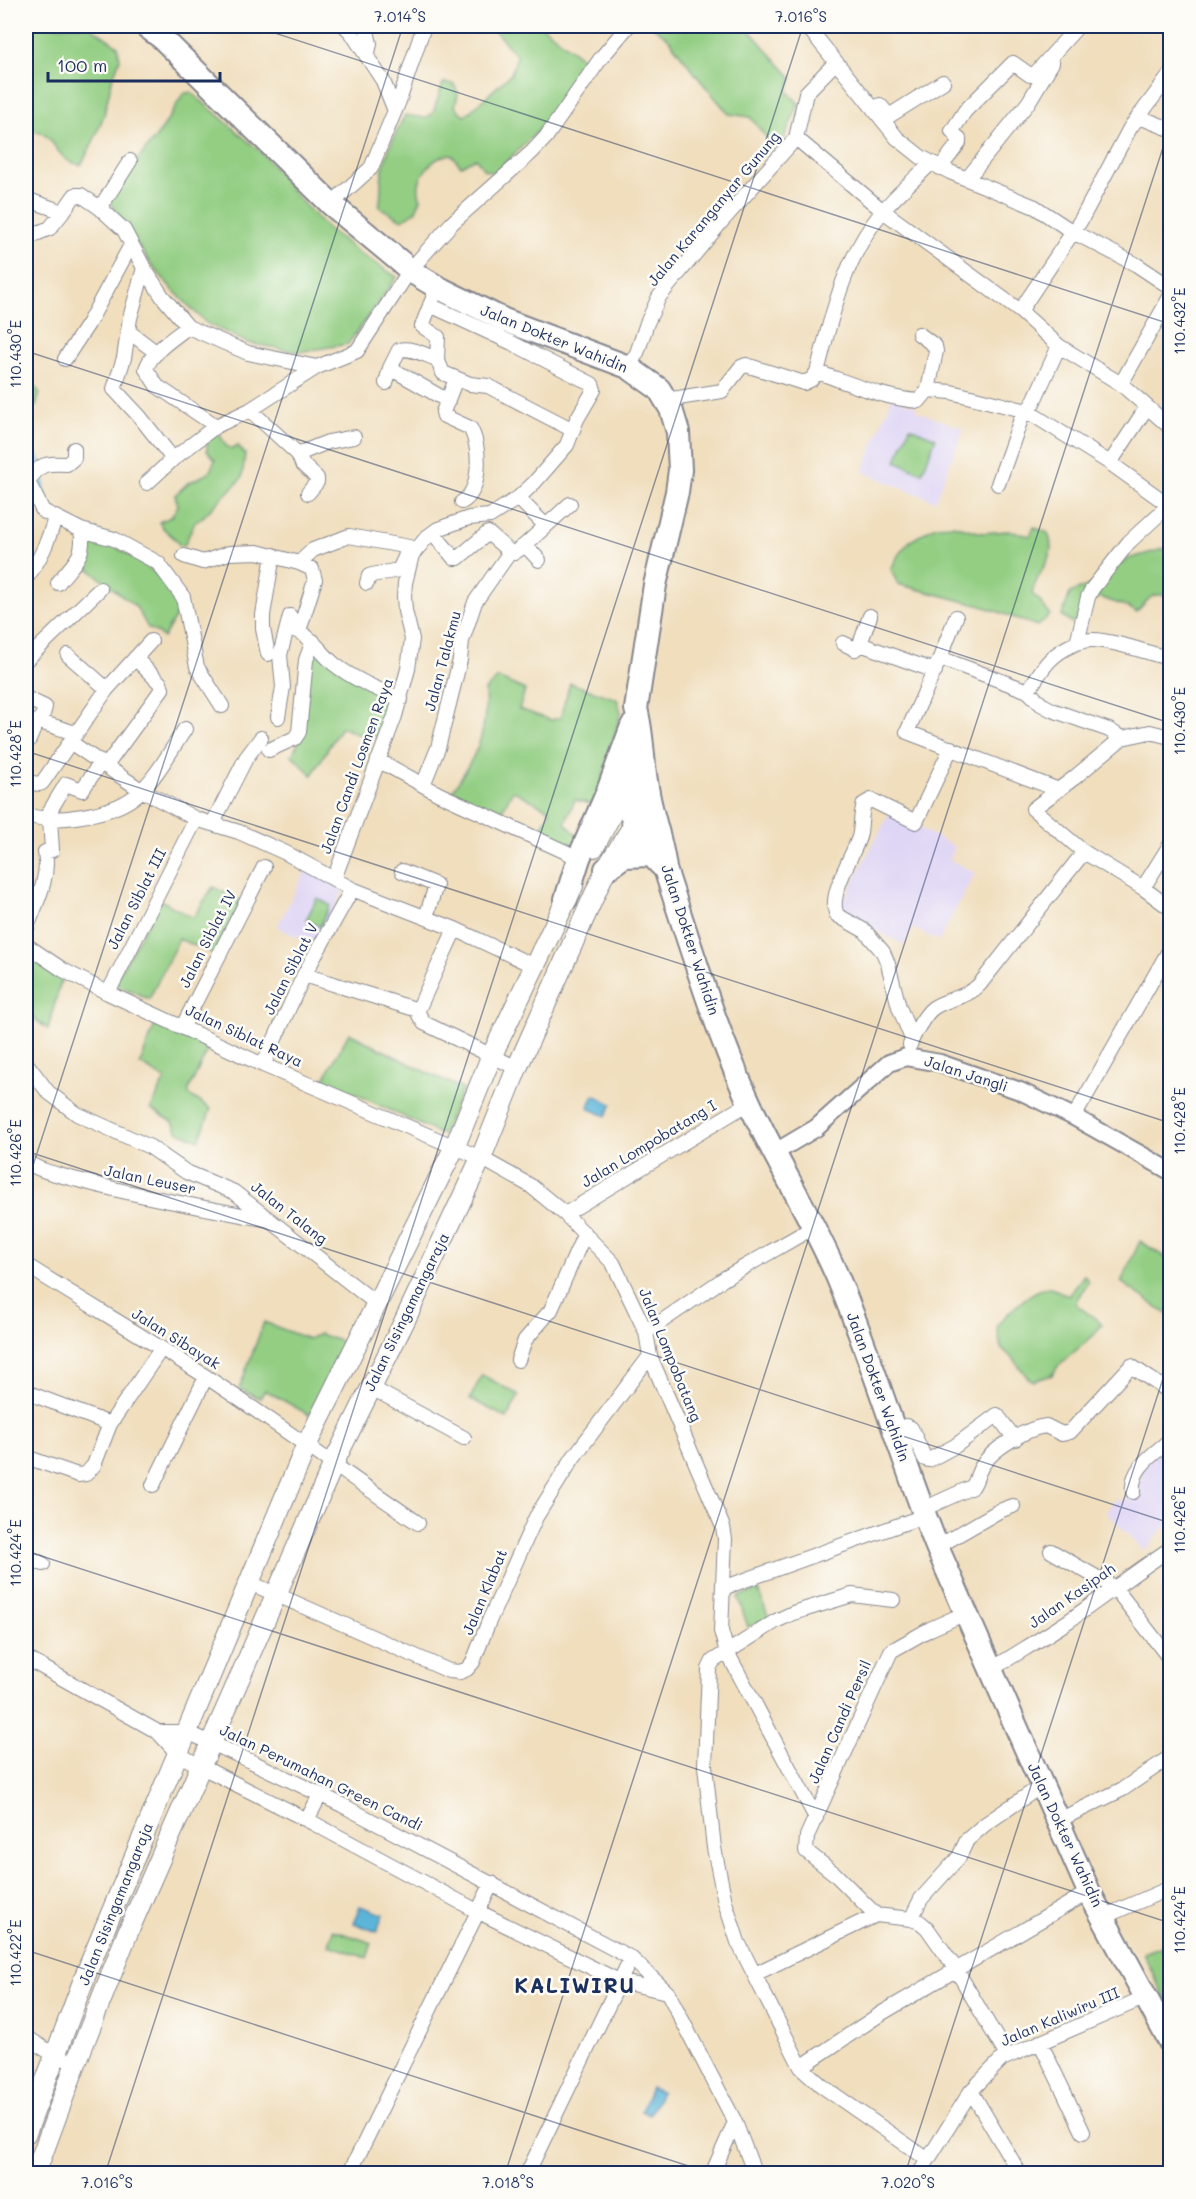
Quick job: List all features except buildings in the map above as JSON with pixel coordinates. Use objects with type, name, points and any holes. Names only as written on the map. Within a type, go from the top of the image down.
[{"type":"highway","name":"Jalan Dokter Wahidin","points":[[148,26],[331,204],[410,270],[434,296],[628,367],[659,389],[671,409],[678,432],[680,470],[655,585],[634,717],[640,724],[637,789],[653,813],[663,853],[657,862],[719,1030],[749,1103],[840,1282],[937,1547],[1089,1892],[1170,2042]]},
{"type":"highway","points":[[566,899],[579,858],[608,791],[634,717]]},
{"type":"highway","points":[[637,789],[633,826],[657,862]]},
{"type":"highway","points":[[633,826],[653,813]]},
{"type":"highway","points":[[606,868],[624,856],[657,862]]},
{"type":"main road","name":"Jalan Sisingamangaraja","points":[[26,2133],[32,2097],[56,2056],[87,1971],[307,1444],[455,1146],[491,1057],[566,899],[612,812],[637,789]]},
{"type":"main road","name":"Jalan Sisingamangaraja","points":[[35,2174],[128,1932],[276,1594],[370,1387],[405,1320],[481,1158],[517,1068],[606,868],[633,826]]},
{"type":"main road","points":[[550,932],[561,934],[573,942]]},
{"type":"street","points":[[345,26],[383,81],[395,111]]},
{"type":"street","points":[[366,26],[370,36],[367,56]]},
{"type":"street","points":[[331,204],[371,168],[395,111],[424,26]]},
{"type":"street","points":[[147,483],[173,459],[216,426],[250,410],[271,394],[316,367],[357,351],[410,270],[452,223],[546,137],[601,58],[628,26]]},
{"type":"street","points":[[807,26],[897,138],[936,165],[1035,207],[1073,232],[1137,265],[1170,287]]},
{"type":"street","points":[[666,400],[722,391],[741,367],[746,365],[804,383],[812,379],[817,372],[848,267],[865,236],[883,211],[959,143],[952,130],[965,111],[1013,63],[1030,75],[1034,75],[1078,26]]},
{"type":"street","points":[[967,179],[1029,104],[1060,48]]},
{"type":"street","name":"Jalan Karanganyar Gunung","points":[[628,367],[637,353],[659,297],[722,221],[796,138],[806,93],[836,62]]},
{"type":"street","points":[[1020,311],[1073,232],[1120,145],[1170,75]]},
{"type":"street","points":[[854,86],[872,95],[889,116],[943,82]]},
{"type":"street","points":[[1139,117],[1170,129]]},
{"type":"street","name":"Jalan Karanganyar Gunung","points":[[796,138],[883,211],[1020,311],[1059,346],[1121,384],[1170,427]]},
{"type":"street","points":[[100,208],[130,161]]},
{"type":"street","points":[[26,238],[50,228],[78,194],[100,208],[124,230],[162,296],[188,327],[248,353],[316,367]]},
{"type":"street","points":[[26,199],[63,213]]},
{"type":"street","points":[[65,359],[88,324],[131,245]]},
{"type":"street","points":[[144,268],[124,357],[114,389],[140,417],[173,459]]},
{"type":"street","points":[[434,296],[422,326],[439,338],[437,359],[443,373],[470,384],[488,386],[573,430]]},
{"type":"street","name":"Jalan Candi Losmen Raya","points":[[334,879],[401,699],[412,639],[405,611],[405,583],[412,555],[419,545],[443,527],[469,518],[490,516],[518,498],[561,453],[594,386],[434,296]]},
{"type":"street","points":[[1121,384],[1170,297]]},
{"type":"street","points":[[188,327],[157,354],[148,363],[146,369],[152,380],[162,390],[216,426]]},
{"type":"street","points":[[128,331],[157,354]]},
{"type":"street","points":[[817,372],[863,387],[911,400],[919,400],[928,390],[936,351],[934,346],[919,334]]},
{"type":"street","points":[[998,484],[1020,419],[1033,403],[1059,346]]},
{"type":"street","points":[[386,383],[390,368],[401,348],[437,359]]},
{"type":"street","points":[[390,368],[448,401]]},
{"type":"street","points":[[456,379],[444,416],[471,428],[479,456],[471,493],[462,502]]},
{"type":"street","points":[[928,390],[951,392],[1027,411],[1110,463],[1170,505],[1129,542],[1092,590],[1088,597],[1077,643]]},
{"type":"street","points":[[1110,463],[1147,407]]},
{"type":"street","points":[[250,410],[298,453],[302,464],[317,478],[317,482],[308,492]]},
{"type":"street","points":[[298,453],[328,442],[354,437]]},
{"type":"street","points":[[74,449],[74,458],[67,464],[41,466],[27,480],[47,512],[81,530],[114,539],[158,563],[183,597],[197,667],[222,706]]},
{"type":"street","points":[[518,498],[546,526]]},
{"type":"street","points":[[433,533],[454,558],[458,558],[488,532],[514,553],[570,504]]},
{"type":"street","points":[[26,578],[45,549],[47,512]]},
{"type":"street","points":[[367,583],[369,576],[399,570],[409,547],[430,528],[443,520],[469,518]]},
{"type":"street","points":[[58,583],[81,553],[83,543],[81,530]]},
{"type":"street","points":[[299,563],[312,550],[349,536],[409,547]]},
{"type":"street","points":[[525,545],[539,560]]},
{"type":"street","points":[[184,556],[203,562],[229,553],[252,552],[273,555],[299,563],[312,570],[315,576],[279,655],[283,687],[278,717]]},
{"type":"street","name":"Jalan Talakmu","points":[[423,785],[438,748],[460,660],[462,641],[476,603],[510,552]]},
{"type":"street","points":[[268,654],[263,615],[273,555]]},
{"type":"street","points":[[26,660],[100,589]]},
{"type":"street","points":[[843,644],[855,649],[860,644],[870,616]]},
{"type":"street","points":[[956,617],[938,665],[907,732],[1059,789]]},
{"type":"street","points":[[292,625],[313,641],[335,664],[376,689],[401,699]]},
{"type":"street","points":[[1028,691],[1050,660],[1077,643],[1093,640],[1170,659]]},
{"type":"street","points":[[26,782],[42,783],[107,689],[151,641]]},
{"type":"street","points":[[269,750],[295,738],[300,732],[306,660],[313,641]]},
{"type":"street","points":[[860,644],[1028,691],[1041,704],[1052,710],[1109,730],[1122,738]]},
{"type":"street","points":[[68,655],[107,689]]},
{"type":"street","points":[[26,930],[45,878],[47,867],[45,852],[52,850],[48,819],[66,784],[81,790],[162,689],[160,683],[135,658]]},
{"type":"street","points":[[26,698],[45,706],[41,721]]},
{"type":"street","points":[[26,743],[35,722],[41,721],[72,738],[141,790],[196,819],[231,828],[286,853],[352,889],[455,929],[534,966]]},
{"type":"street","points":[[26,815],[48,819],[69,819],[132,798],[168,756],[185,729]]},
{"type":"street","points":[[1170,737],[1150,732],[1122,738],[1033,809],[1084,852],[1143,888],[1170,908]]},
{"type":"street","points":[[213,823],[246,758],[261,738]]},
{"type":"street","points":[[912,1039],[899,1007],[883,952],[864,931],[837,915],[834,908],[847,863],[858,840],[864,804],[871,800],[916,822],[951,748]]},
{"type":"street","points":[[378,759],[439,794],[579,858]]},
{"type":"street","name":"Jalan Siblat III","points":[[108,993],[196,819]]},
{"type":"street","points":[[1143,888],[1170,845]]},
{"type":"street","points":[[906,1056],[912,1039],[932,1009],[970,993],[980,984],[1084,852]]},
{"type":"street","name":"Jalan Siblat IV","points":[[183,1026],[264,867]]},
{"type":"street","points":[[402,871],[433,883],[436,887],[426,917]]},
{"type":"street","name":"Jalan Siblat V","points":[[264,1065],[304,975],[352,889]]},
{"type":"street","points":[[418,1010],[455,929]]},
{"type":"street","name":"Jalan Siblat Raya","points":[[26,945],[63,970],[108,993],[264,1065],[455,1146]]},
{"type":"street","points":[[1074,1117],[1164,974],[1170,949]]},
{"type":"street","points":[[304,975],[418,1010],[424,1023],[517,1068]]},
{"type":"street","name":"Jalan Jangli","points":[[774,1151],[811,1132],[889,1064],[906,1056],[940,1063],[1020,1091],[1074,1117],[1170,1171]]},
{"type":"street","name":"Jalan Talang","points":[[26,1063],[48,1092],[77,1114],[150,1147],[186,1172],[234,1192],[377,1304]]},
{"type":"street","name":"Jalan Lompobatang I","points":[[565,1214],[749,1103]]},
{"type":"street","points":[[455,1146],[481,1158]]},
{"type":"street","name":"Jalan Lompobatang","points":[[481,1158],[531,1185],[585,1233],[613,1263],[646,1332],[650,1356],[723,1527],[725,1539],[721,1631],[727,1652]]},
{"type":"street","name":"Jalan Leuser","points":[[26,1161],[39,1169],[121,1191],[272,1220]]},
{"type":"street","points":[[646,1332],[724,1278],[814,1227]]},
{"type":"street","points":[[518,1360],[525,1340],[545,1318],[554,1303],[585,1233]]},
{"type":"street","name":"Jalan Sibayak","points":[[26,1265],[206,1377],[307,1444]]},
{"type":"street","points":[[26,1457],[78,1475],[86,1474],[94,1465],[110,1424],[161,1349]]},
{"type":"street","name":"Jalan Klabat","points":[[276,1594],[449,1671],[460,1672],[467,1669],[478,1652],[489,1621],[536,1517],[573,1458],[650,1356]]},
{"type":"street","points":[[723,1588],[923,1513],[972,1488],[981,1466],[997,1449],[1042,1426],[1062,1434],[1070,1432],[1131,1366],[1170,1392]]},
{"type":"street","points":[[153,1485],[206,1377]]},
{"type":"street","points":[[370,1387],[464,1438]]},
{"type":"street","points":[[26,1392],[110,1424]]},
{"type":"street","points":[[894,1430],[906,1426],[911,1428],[925,1459],[929,1460],[955,1446],[997,1415],[1015,1439]]},
{"type":"street","points":[[1133,1492],[1132,1483],[1135,1474],[1170,1440]]},
{"type":"street","points":[[307,1444],[333,1466],[418,1523]]},
{"type":"street","points":[[937,1547],[999,1511],[1013,1506]]},
{"type":"street","name":"Jalan Kasipah","points":[[992,1668],[1064,1624],[1170,1549]]},
{"type":"street","points":[[1051,1551],[1115,1588],[1170,1659]]},
{"type":"street","points":[[26,1556],[43,1564]]},
{"type":"street","points":[[248,1582],[276,1594]]},
{"type":"street","points":[[892,1600],[852,1595],[812,1607],[776,1621],[713,1661],[709,1669],[705,1766],[714,1848],[725,1902],[738,1942],[801,2067],[822,2086],[927,2159],[919,2174]]},
{"type":"street","name":"Jalan Candi Persil","points":[[876,1915],[835,1874],[806,1851],[805,1843],[891,1651],[930,1629],[966,1613]]},
{"type":"street","name":"Jalan Candi Persil","points":[[727,1652],[816,1818]]},
{"type":"street","points":[[26,1658],[158,1732],[178,1754],[477,1911],[619,1981],[668,1993]]},
{"type":"street","name":"Jalan Perumahan Green Candi","points":[[158,1732],[187,1732],[320,1794],[631,1958],[668,1993],[735,2122],[755,2174]]},
{"type":"street","points":[[1058,1821],[1123,1789],[1170,1757]]},
{"type":"street","points":[[267,1800],[279,1775]]},
{"type":"street","points":[[911,1919],[921,1899],[959,1857],[967,1840],[984,1825],[1041,1786]]},
{"type":"street","points":[[307,1820],[320,1794]]},
{"type":"street","points":[[349,2174],[492,1884]]},
{"type":"street","points":[[1103,1917],[1170,1888]]},
{"type":"street","points":[[801,2067],[882,2013],[1089,1892]]},
{"type":"street","points":[[755,1974],[876,1915],[911,1919],[927,1928],[956,1969],[1007,2056]]},
{"type":"street","points":[[527,2174],[631,1958]]},
{"type":"street","name":"Jalan Kaliwiru III","points":[[927,2159],[971,2091],[998,2062],[1007,2056],[1146,1997]]},
{"type":"street","points":[[26,2037],[56,2056],[76,2063]]},
{"type":"street","points":[[1040,2042],[1083,2132]]},
{"type":"street","points":[[971,2091],[1020,2174]]},
{"type":"street","points":[[711,2174],[735,2122]]},
{"type":"shaded area","points":[[892,397],[917,407],[916,411],[964,429],[935,501],[863,472]]},
{"type":"shaded area","points":[[890,812],[955,847],[949,859],[975,873],[939,941],[913,928],[904,945],[838,911]]},
{"type":"shaded area","points":[[306,870],[344,889],[316,946],[277,927]]},
{"type":"shaded area","points":[[1170,1439],[1170,1522],[1144,1551],[1106,1512],[1117,1498],[1122,1502],[1143,1476],[1136,1470]]},
{"type":"green space","points":[[26,26],[89,26],[118,46],[120,59],[112,80],[104,115],[81,165],[67,160],[46,136],[34,131],[26,131]]},
{"type":"green space","points":[[493,26],[542,26],[587,62],[576,82],[538,131],[495,173],[484,170],[476,158],[461,166],[451,154],[437,159],[426,170],[419,184],[421,199],[415,212],[402,220],[379,207],[383,166],[395,136],[405,115],[426,118],[433,113],[443,83],[454,84],[458,94],[455,107],[465,116],[511,74],[517,56],[492,28]]},
{"type":"green space","points":[[652,26],[753,26],[749,30],[792,78],[787,91],[799,104],[778,152],[750,117],[729,114],[668,38]]},
{"type":"green space","points":[[191,92],[263,154],[295,195],[327,228],[363,256],[397,277],[348,344],[299,352],[248,343],[206,323],[150,263],[109,201],[127,173],[163,128],[183,94]]},
{"type":"green space","points":[[26,376],[40,393],[36,406],[26,400]]},
{"type":"green space","points":[[910,427],[936,438],[922,473],[896,461]]},
{"type":"green space","points":[[218,431],[226,446],[232,449],[238,446],[245,454],[242,478],[203,517],[195,522],[184,546],[179,545],[159,522],[171,517],[178,506],[175,495],[188,483],[209,473],[215,460],[207,451],[207,440]]},
{"type":"green space","points":[[953,525],[982,533],[1008,531],[1030,536],[1034,527],[1048,533],[1051,550],[1032,594],[1050,615],[1037,626],[985,607],[898,584],[891,569],[909,542],[935,526]]},
{"type":"green space","points":[[98,538],[146,566],[174,594],[181,607],[163,638],[148,628],[136,607],[88,568],[84,553],[88,539]]},
{"type":"green space","points":[[1170,547],[1170,596],[1154,596],[1136,612],[1101,597],[1092,601],[1082,619],[1072,623],[1062,616],[1070,593],[1097,582],[1112,568],[1128,559]]},
{"type":"green space","points":[[317,649],[390,699],[393,707],[381,738],[357,734],[341,727],[312,775],[292,755],[303,734],[308,666]]},
{"type":"green space","points":[[498,678],[525,690],[519,709],[551,720],[560,718],[570,683],[617,699],[621,712],[595,805],[575,800],[565,823],[581,839],[574,853],[538,835],[550,810],[516,792],[512,792],[500,815],[452,792],[479,744],[484,720],[485,690]]},
{"type":"green space","points":[[213,887],[242,901],[214,954],[179,939],[149,999],[114,983],[161,900],[193,918]]},
{"type":"green space","points":[[317,898],[330,905],[320,927],[306,920]]},
{"type":"green space","points":[[26,949],[62,977],[48,1029],[37,1021],[26,1007]]},
{"type":"green space","points":[[156,1022],[211,1043],[189,1089],[189,1095],[211,1109],[199,1140],[178,1132],[173,1122],[151,1109],[165,1079],[140,1064]]},
{"type":"green space","points":[[349,1033],[463,1089],[442,1135],[324,1079]]},
{"type":"green space","points":[[1140,1241],[1169,1260],[1170,1258],[1170,1316],[1121,1282]]},
{"type":"green space","points":[[1084,1275],[1089,1281],[1076,1304],[1102,1324],[1094,1335],[1058,1366],[1052,1375],[1033,1381],[1001,1348],[997,1326],[1014,1308],[1044,1288],[1057,1290],[1068,1296]]},
{"type":"green space","points":[[264,1322],[308,1339],[320,1334],[345,1343],[309,1415],[265,1390],[260,1398],[239,1389]]},
{"type":"green space","points":[[482,1375],[519,1395],[507,1418],[470,1399]]},
{"type":"green space","points":[[758,1590],[769,1619],[748,1627],[738,1597]]},
{"type":"green space","points":[[333,1930],[372,1943],[367,1958],[329,1945]]},
{"type":"green space","points":[[1161,1946],[1170,1953],[1170,2010],[1143,1953]]},
{"type":"water","points":[[594,1095],[612,1104],[606,1116],[588,1108]]},
{"type":"water","points":[[360,1906],[383,1914],[377,1932],[354,1923]]},
{"type":"water","points":[[651,2088],[661,2092],[650,2115],[641,2111]]},
{"type":"waterway","points":[[26,446],[40,461],[46,507]]},
{"type":"district","name":"KALIWIRU","points":[[575,1986]]}]
